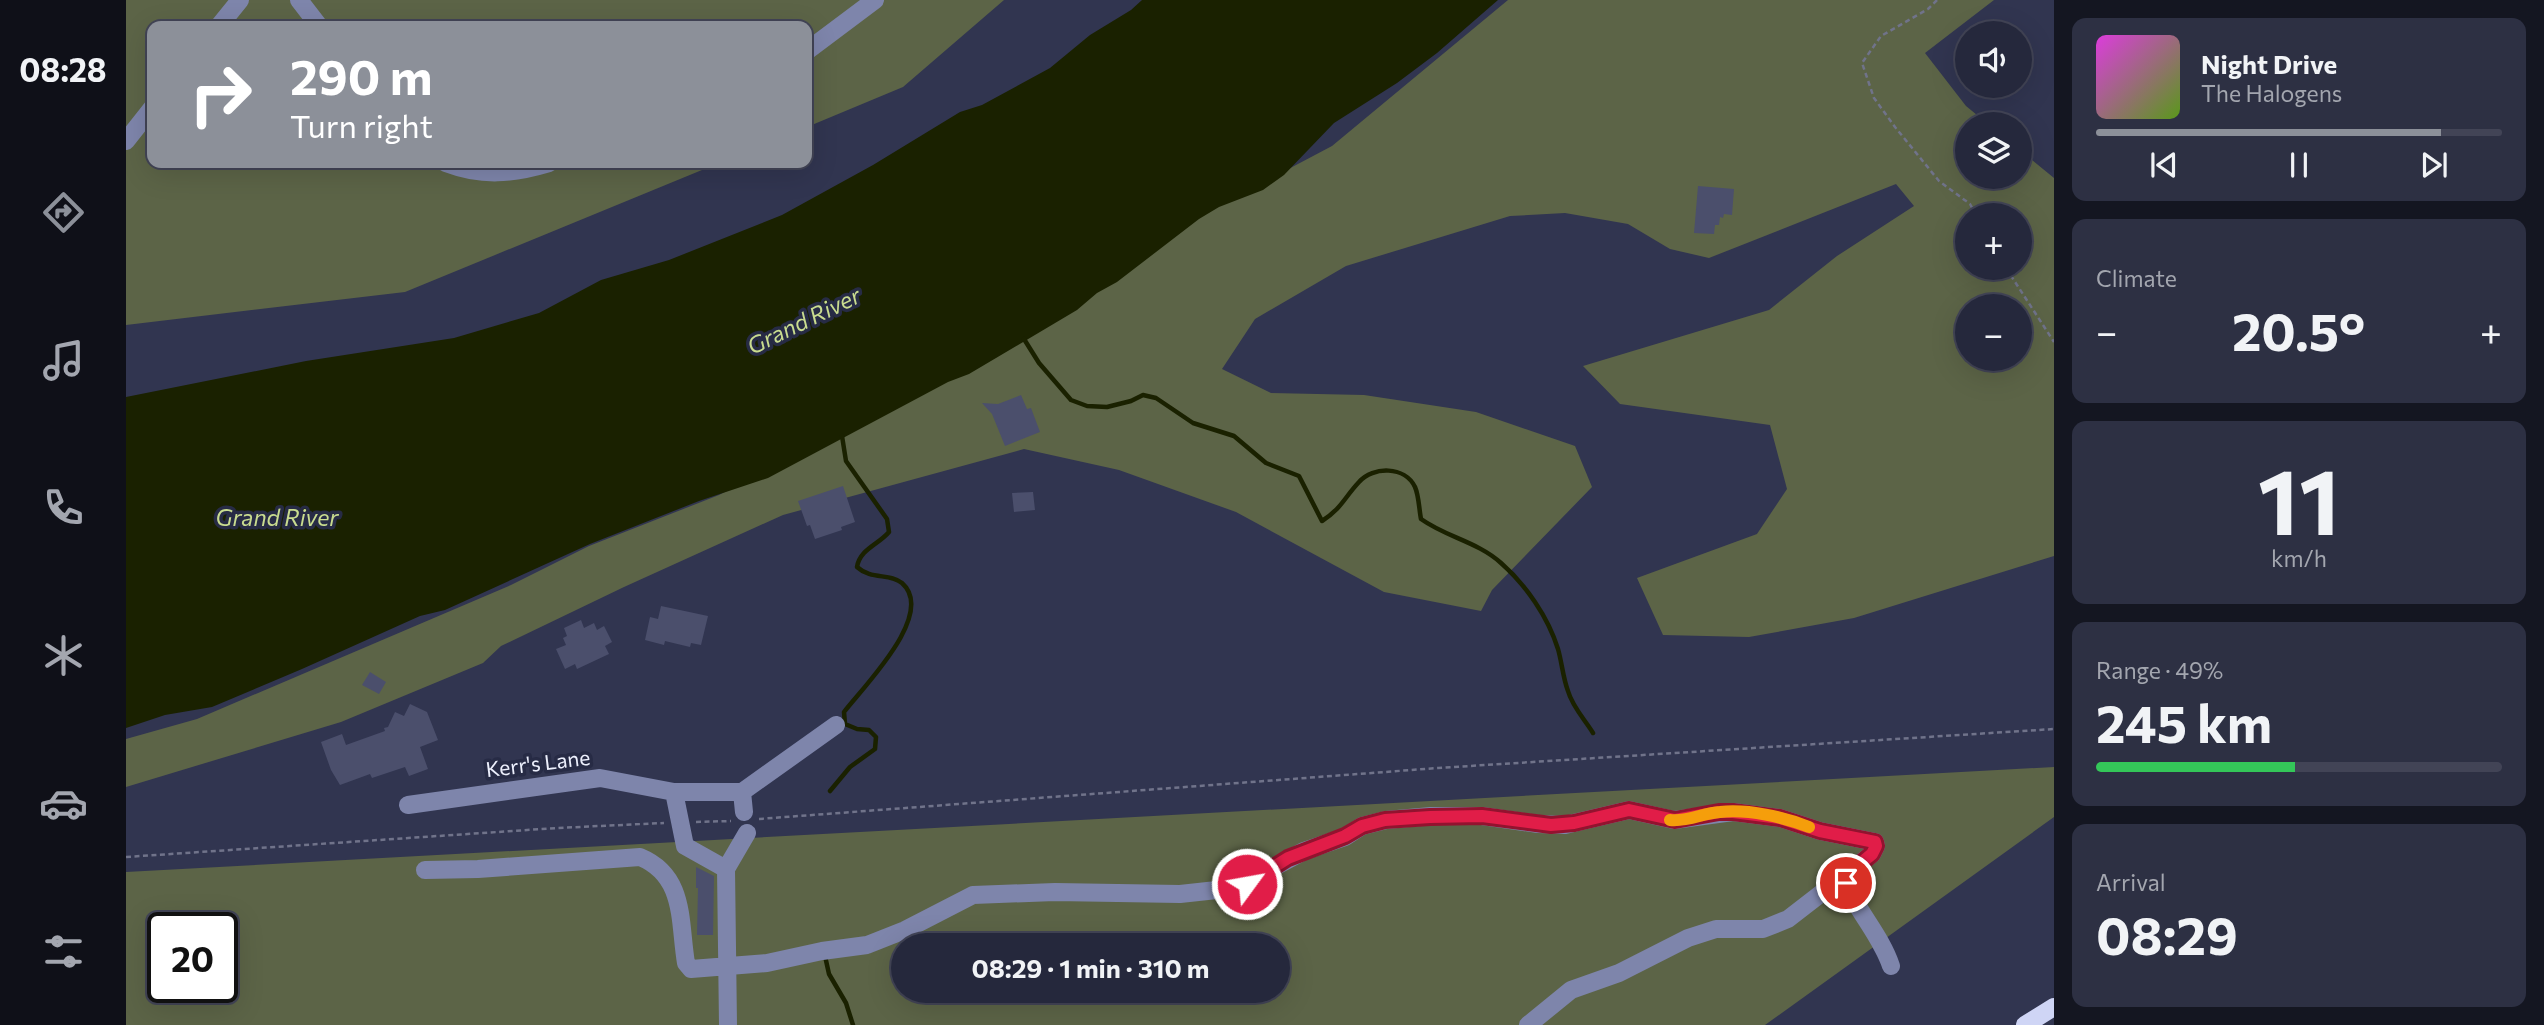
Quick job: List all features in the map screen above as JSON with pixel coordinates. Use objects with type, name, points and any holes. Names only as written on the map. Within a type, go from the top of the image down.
[{"type":"main road","points":[[2025,1025],[2054,1007]]},
{"type":"street","points":[[223,21],[240,0]]},
{"type":"street","points":[[299,0],[315,21]]},
{"type":"street","points":[[812,47],[875,0]]},
{"type":"street","points":[[126,141],[147,114]]},
{"type":"street","points":[[470,168],[493,173],[509,173],[529,168]]},
{"type":"street","points":[[728,1025],[726,869],[746,821],[742,792],[836,725]]},
{"type":"street","name":"Kerr's Lane","points":[[408,805],[600,778],[674,792],[742,792]]},
{"type":"street","points":[[674,792],[685,846],[726,869]]},
{"type":"street","points":[[425,870],[478,869],[640,857],[648,860],[663,874],[676,891],[688,967],[696,970],[767,963],[875,942],[905,930],[973,895],[1055,892],[1180,894],[1235,888],[1247,884],[1288,858],[1345,836],[1362,826],[1385,820],[1482,816],[1551,825],[1574,823],[1629,810],[1675,820],[1719,812],[1771,817],[1820,831],[1875,842],[1872,854],[1788,919],[1763,929],[1716,929],[1688,938],[1619,973],[1571,990],[1528,1025]]},
{"type":"street","points":[[1844,877],[1849,892],[1884,946],[1891,965]]},
{"type":"path","points":[[1937,0],[1928,9],[1881,36],[1862,63],[1874,98],[1939,181],[1969,203]]},
{"type":"path","points":[[2014,280],[2054,342]]},
{"type":"path","points":[[126,857],[557,828],[746,821],[1438,768],[2054,729]]},
{"type":"shaded area","points":[[126,0],[1004,0],[903,87],[812,125],[812,21],[147,21],[147,168],[707,168],[405,292],[126,325]]},
{"type":"shaded area","points":[[1508,0],[1994,0],[1967,21],[1955,21],[1955,30],[1925,53],[1955,92],[1955,98],[1960,98],[1973,112],[1955,112],[1955,189],[2032,189],[2032,160],[2054,178],[2054,556],[1854,618],[1749,637],[1663,635],[1637,578],[1757,534],[1787,489],[1770,425],[1620,404],[1583,366],[1769,310],[1837,256],[1914,206],[1896,184],[1709,258],[1670,249],[1628,224],[1565,213],[1510,216],[1346,266],[1255,319],[1222,369],[1271,393],[1364,395],[1476,412],[1575,446],[1592,487],[1492,590],[1481,611],[1384,592],[1236,512],[1119,470],[1024,449],[783,515],[501,646],[483,663],[341,722],[126,787],[126,739],[197,719],[511,585],[589,546],[719,495],[1026,336],[1183,225],[1332,146]]},
{"type":"shaded area","points":[[2054,767],[2054,817],[1765,1025],[126,1025],[126,872]]},
{"type":"water","name":"Grand River","points":[[1142,0],[1498,0],[1437,53],[1397,83],[1334,123],[1284,175],[1263,190],[1219,207],[1199,219],[1077,310],[969,374],[948,382],[768,478],[699,501],[590,544],[445,610],[420,616],[212,707],[165,715],[126,728],[126,397],[306,361],[454,338],[539,313],[601,280],[669,260],[782,215],[873,165],[960,112],[982,105],[1050,68],[1090,35],[1131,10]]},
{"type":"building","points":[[1698,186],[1734,189],[1732,215],[1724,214],[1723,218],[1720,217],[1714,234],[1694,233]]},
{"type":"building","points":[[1021,395],[1027,409],[1031,408],[1040,432],[1005,446],[992,414],[982,403],[998,404]]},
{"type":"building","points":[[843,486],[855,522],[841,527],[842,530],[815,539],[798,501]]},
{"type":"building","points":[[1033,492],[1035,510],[1014,512],[1012,493]]},
{"type":"building","points":[[661,606],[708,616],[701,645],[691,643],[690,647],[665,641],[664,645],[645,640],[650,617],[658,619]]},
{"type":"building","points":[[581,620],[584,628],[594,623],[597,630],[604,626],[612,642],[605,646],[609,654],[577,669],[575,664],[565,669],[556,649],[566,645],[563,638],[567,636],[564,628]]},
{"type":"building","points":[[370,672],[386,682],[379,694],[362,685]]},
{"type":"building","points":[[410,704],[427,712],[438,740],[420,747],[428,769],[409,776],[405,767],[372,778],[370,774],[340,785],[331,770],[321,742],[342,734],[346,745],[385,731],[384,728],[388,727],[395,712],[404,716]]},
{"type":"building","points":[[696,867],[714,876],[713,935],[697,935]]},
{"type":"waterway","points":[[1024,339],[1039,363],[1071,400],[1087,406],[1107,407],[1143,395],[1156,398],[1193,423],[1234,436],[1266,463],[1299,476],[1322,521],[1372,473],[1388,471],[1404,475],[1415,487],[1421,519],[1492,556],[1527,591],[1554,637],[1570,697],[1593,733]]},
{"type":"waterway","points":[[830,791],[850,767],[875,749],[876,737],[869,730],[845,724],[844,712],[893,650],[910,613],[910,596],[902,583],[892,578],[868,574],[857,567],[866,551],[889,532],[887,519],[846,461],[842,436]]},
{"type":"waterway","points":[[825,956],[829,974],[846,1003],[853,1025]]},
{"type":"slow traffic","points":[[1670,820],[1733,812],[1780,818],[1809,827]]},
{"type":"route","points":[[1247,884],[1304,850],[1345,836],[1362,826],[1385,820],[1482,816],[1565,825],[1629,810],[1675,820],[1719,812],[1780,818],[1820,831],[1875,842],[1872,854],[1844,877],[1846,883]]}]
